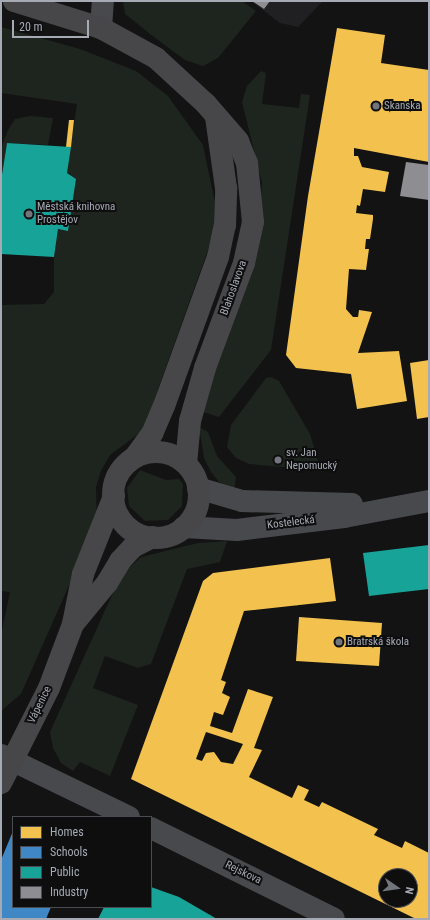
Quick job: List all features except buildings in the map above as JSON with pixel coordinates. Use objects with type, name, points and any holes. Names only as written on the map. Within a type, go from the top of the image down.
[{"type":"main road","name":"Blahoslavova","points":[[14,1],[101,28],[156,58],[192,88],[238,141],[248,163],[253,222],[244,263],[207,362],[190,421],[186,464]]},
{"type":"main road","points":[[135,457],[162,452],[186,464],[198,488],[194,514],[184,527],[167,536],[153,537],[128,526],[116,509],[114,496],[121,471],[135,457],[152,434],[164,406],[220,250],[225,225],[226,188],[216,117]]},
{"type":"main road","name":"Vápenice","points":[[1,784],[7,758],[49,688],[73,624],[83,574],[114,496]]},
{"type":"main road","name":"Vápenice","points":[[73,624],[107,583],[120,561],[133,547],[153,537]]},
{"type":"street","points":[[101,28],[103,1]]},
{"type":"street","name":"Kostelecká","points":[[198,488],[242,502],[398,505]]},
{"type":"street","name":"Kostelecká","points":[[184,527],[237,530],[344,516],[398,505],[429,501]]},
{"type":"street","points":[[7,758],[127,816]]},
{"type":"street","name":"Rejskova","points":[[152,828],[334,919]]},
{"type":"shaded area","points":[[123,1],[242,1],[256,11],[218,58],[203,66],[185,60],[125,14]]},
{"type":"shaded area","points":[[251,1],[323,1],[298,27],[280,23]]},
{"type":"shaded area","points":[[1,27],[80,49],[136,71],[168,96],[203,145],[215,203],[213,236],[158,389],[154,411],[145,429],[110,455],[101,471],[96,487],[97,522],[21,694],[1,711],[1,635],[10,592],[1,591],[1,305],[44,304],[54,292],[54,257],[58,229],[68,231],[71,174],[67,173],[77,104],[1,93]]},
{"type":"shaded area","points":[[261,71],[266,73],[262,104],[299,108],[301,94],[310,95],[271,350],[219,417],[200,411],[257,253],[262,183],[242,102],[247,86]]},
{"type":"shaded area","points":[[30,116],[53,118],[48,145],[7,143],[1,181],[1,148],[8,130],[15,119]]},
{"type":"shaded area","points":[[271,377],[279,381],[310,434],[319,464],[317,470],[249,464],[236,458],[227,447],[231,425],[266,378]]},
{"type":"shaded area","points":[[199,427],[208,432],[217,456],[236,477],[234,491],[219,482],[211,472],[204,458]]},
{"type":"shaded area","points":[[140,470],[166,480],[179,479],[183,484],[182,506],[168,520],[145,521],[129,506],[127,488]]},
{"type":"shaded area","points":[[227,541],[220,562],[187,569],[151,664],[138,668],[105,656],[93,688],[138,705],[110,776],[80,762],[73,771],[61,763],[53,748],[50,732],[121,575],[141,557],[198,543]]},
{"type":"place","name":"Skanska","points":[[376,106]]},
{"type":"place","name":"Městská knihovna Prostějov","points":[[29,214]]},
{"type":"place","name":"sv. Jan Nepomucký","points":[[278,460]]},
{"type":"place","name":"Bratrská škola","points":[[339,642]]}]
